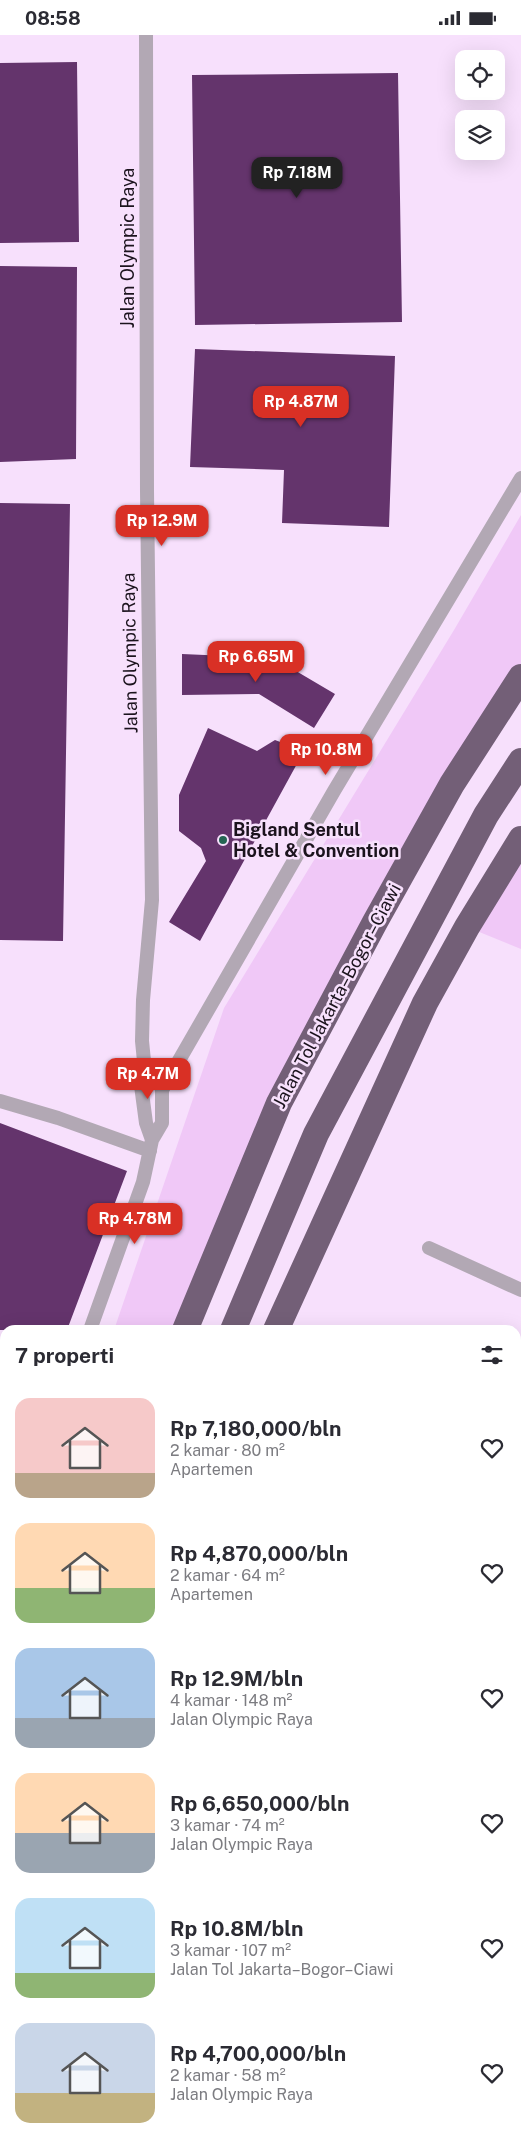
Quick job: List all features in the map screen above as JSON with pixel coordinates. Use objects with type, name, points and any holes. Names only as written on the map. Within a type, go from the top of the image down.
[{"type":"highway","name":"Jalan Tol Jakarta–Bogor–Ciawi","points":[[187,1325],[279,1103],[375,922],[452,784],[521,677]]},
{"type":"highway","points":[[235,1325],[316,1134],[482,823],[521,761]]},
{"type":"highway","points":[[278,1325],[425,1003],[467,927],[521,839]]},
{"type":"street","name":"Jalan Olympic Raya","points":[[146,35],[147,499],[152,900],[143,1000],[142,1041],[144,1061],[140,1078],[151,1146]]},
{"type":"street","points":[[162,1090],[334,791],[521,478]]},
{"type":"street","name":"Jalan Olympic Raya","points":[[92,1325],[143,1182],[151,1146],[162,1123],[162,1090],[157,1073],[144,1061]]},
{"type":"street","points":[[0,1101],[151,1146]]},
{"type":"street","points":[[429,1248],[521,1290]]},
{"type":"shaded area","points":[[521,515],[521,677],[375,922],[187,1325],[116,1325],[224,1008],[454,630]]},
{"type":"shaded area","points":[[521,839],[521,949],[467,927]]},
{"type":"building","points":[[77,62],[79,242],[0,243],[0,63]]},
{"type":"building","points":[[398,73],[402,322],[195,325],[192,75]]},
{"type":"building","points":[[0,266],[77,267],[76,459],[0,462]]},
{"type":"building","points":[[195,349],[395,356],[389,527],[282,523],[284,470],[190,467]]},
{"type":"building","points":[[0,503],[70,504],[63,941],[0,940]]},
{"type":"building","points":[[182,654],[274,658],[335,694],[314,728],[259,694],[182,695]]},
{"type":"building","name":"Bigland Sentul Hotel & Convention","points":[[208,728],[257,751],[275,740],[304,751],[200,941],[169,922],[206,861],[201,848],[179,831],[179,795]]},
{"type":"building","points":[[0,1123],[127,1171],[69,1325],[0,1325]]},
{"type":"place","name":"Bigland Sentul Hotel & Convention","points":[[223,840]]}]
